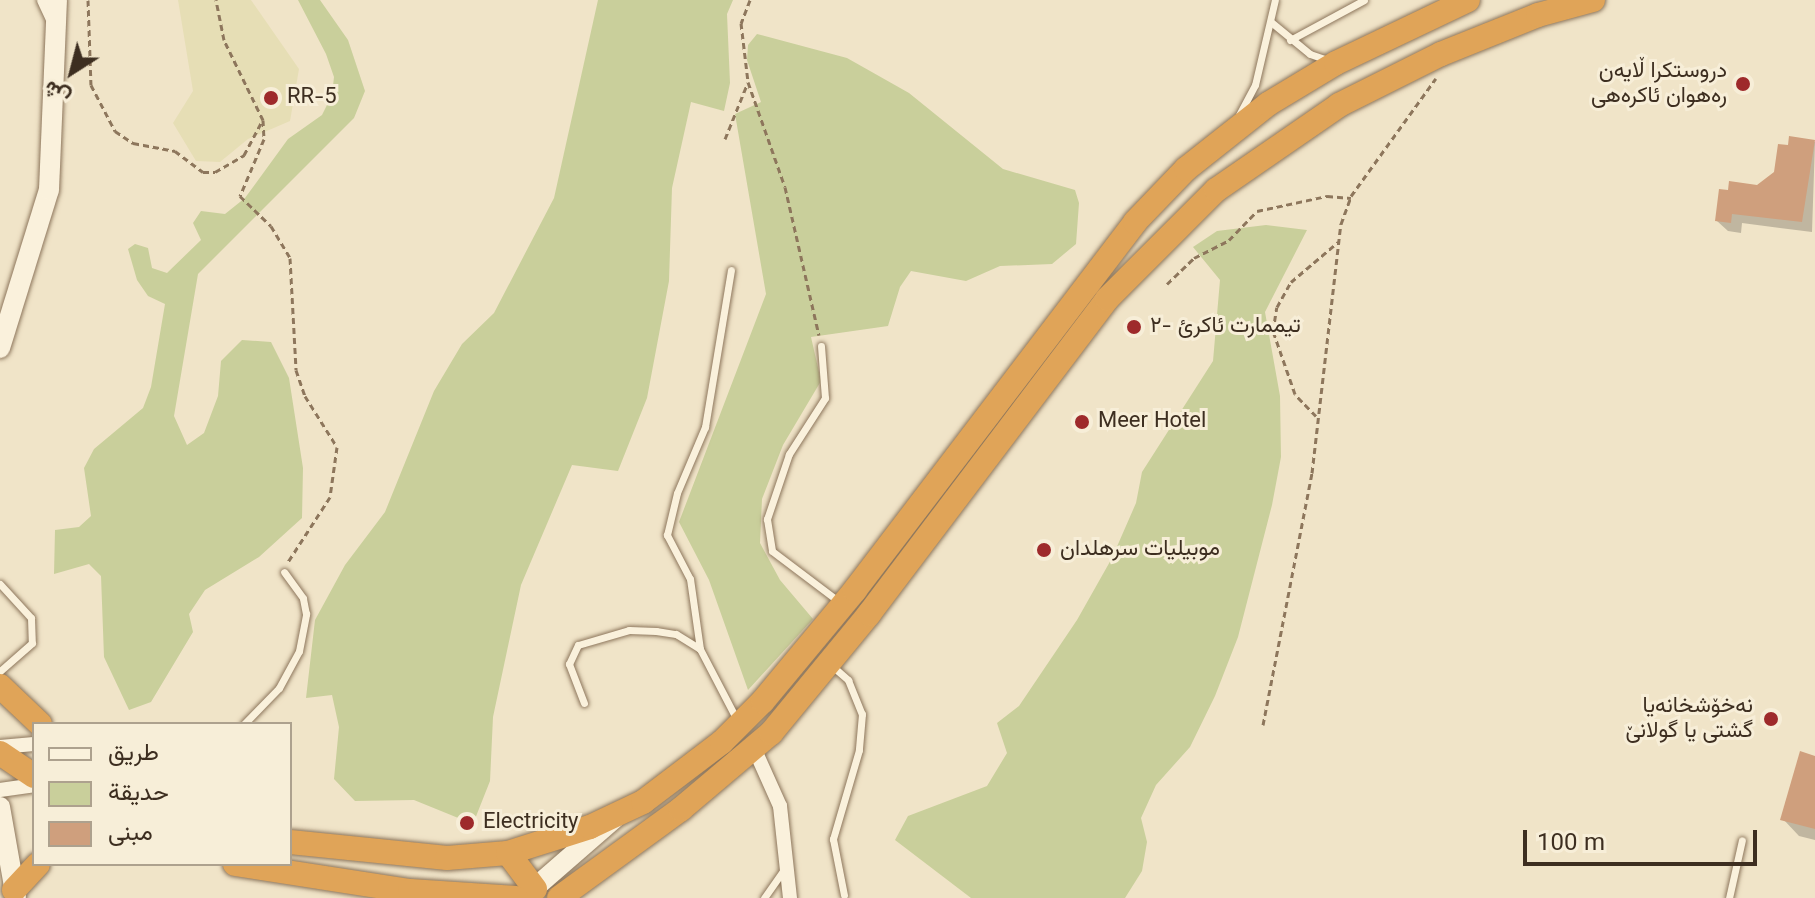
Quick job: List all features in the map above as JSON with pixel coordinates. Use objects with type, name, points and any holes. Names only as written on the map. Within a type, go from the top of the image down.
[{"type":"highway","points":[[292,842],[432,857],[508,853],[617,816],[680,776],[740,726],[843,605],[1135,222],[1230,131],[1336,63],[1468,0]]},
{"type":"highway","points":[[559,898],[681,809],[754,748],[829,663],[1141,260],[1262,154],[1339,105],[1441,54],[1538,15],[1593,0]]},
{"type":"highway","points":[[0,686],[38,722]]},
{"type":"highway","points":[[0,753],[32,775]]},
{"type":"highway","points":[[247,866],[414,895],[524,895],[508,853]]},
{"type":"highway","points":[[15,894],[36,866]]},
{"type":"street","points":[[44,0],[55,24]]},
{"type":"street","points":[[0,348],[49,190],[57,0]]},
{"type":"street","points":[[0,747],[32,744]]},
{"type":"street","points":[[754,748],[780,806],[790,898]]},
{"type":"street","points":[[0,790],[32,785]]},
{"type":"street","points":[[0,807],[15,894]]},
{"type":"street","points":[[524,895],[617,816]]},
{"type":"lane","points":[[1230,131],[1255,85],[1275,0]]},
{"type":"lane","points":[[1290,40],[1364,0]]},
{"type":"lane","points":[[1271,22],[1290,40],[1336,63]]},
{"type":"lane","points":[[731,270],[705,427],[677,493],[667,535],[690,579],[700,649],[740,726]]},
{"type":"lane","points":[[821,346],[825,398],[789,454],[773,491],[767,531],[780,559],[843,605]]},
{"type":"lane","points":[[246,722],[279,688],[299,651],[304,606],[284,572]]},
{"type":"lane","points":[[0,584],[31,618],[32,643],[0,671]]},
{"type":"lane","points":[[584,703],[572,680],[571,653],[597,636],[656,631],[676,634],[700,649]]},
{"type":"lane","points":[[829,663],[848,680],[862,714],[859,750],[833,839],[844,895]]},
{"type":"lane","points":[[1729,898],[1742,840]]},
{"type":"lane","points":[[764,898],[786,866]]},
{"type":"path","points":[[88,0],[91,85],[115,131],[133,143],[175,151],[203,172],[215,172],[244,155],[263,120]]},
{"type":"path","points":[[216,0],[224,40],[263,120],[264,139],[240,196],[271,226],[290,258],[296,370],[305,396],[337,447],[330,497],[284,572]]},
{"type":"path","points":[[750,0],[741,23],[748,82],[785,187],[821,346]]},
{"type":"path","points":[[1263,725],[1318,417],[1338,242],[1351,198],[1435,86],[1441,54]]},
{"type":"path","points":[[725,139],[748,82]]},
{"type":"path","points":[[1167,284],[1194,258],[1229,240],[1257,211],[1327,196],[1351,198]]},
{"type":"path","points":[[1318,417],[1295,394],[1273,331],[1277,307],[1291,282],[1338,242]]},
{"type":"shaded area","points":[[178,0],[251,0],[299,69],[290,121],[248,139],[220,162],[196,161],[173,123],[193,91]]},
{"type":"green space","points":[[298,0],[320,0],[348,40],[365,91],[354,118],[198,274],[174,416],[187,445],[204,433],[218,396],[221,361],[242,340],[271,342],[289,378],[303,468],[302,518],[259,557],[205,590],[189,614],[193,632],[151,702],[129,710],[104,657],[101,576],[89,564],[54,574],[55,530],[79,527],[91,516],[84,468],[94,449],[143,408],[151,387],[165,304],[148,296],[137,280],[128,249],[135,244],[148,248],[152,268],[167,273],[201,240],[193,223],[201,211],[225,214],[245,198],[288,139],[322,115],[332,95],[334,77],[326,54]]},
{"type":"green space","points":[[598,0],[733,0],[727,14],[730,83],[724,111],[691,102],[672,188],[669,281],[647,398],[618,471],[572,465],[521,585],[493,717],[490,781],[473,824],[414,800],[355,801],[334,779],[339,727],[332,695],[306,698],[315,620],[345,565],[385,512],[434,391],[462,344],[494,313],[554,198]]},
{"type":"green space","points":[[757,34],[847,58],[909,93],[1003,169],[1075,190],[1079,203],[1076,244],[1052,264],[1000,266],[966,281],[911,271],[900,287],[888,326],[811,337],[821,381],[783,445],[762,499],[760,543],[780,580],[813,619],[748,690],[709,580],[679,522],[766,294],[735,114],[761,102],[747,60],[748,45]]},
{"type":"green space","points":[[1266,225],[1307,230],[1265,312],[1280,396],[1281,457],[1272,505],[1238,637],[1215,696],[1190,747],[1156,785],[1141,818],[1147,842],[1142,871],[1125,898],[971,898],[895,840],[908,816],[987,786],[1007,753],[997,723],[1019,706],[1077,620],[1112,558],[1136,503],[1142,472],[1213,361],[1220,280],[1193,247],[1217,231]]},
{"type":"building","points":[[1789,136],[1815,140],[1802,222],[1732,214],[1731,223],[1715,221],[1719,189],[1728,190],[1729,181],[1757,185],[1774,172],[1778,144],[1788,145]]},
{"type":"building","points":[[1800,751],[1815,756],[1815,829],[1780,820]]},
{"type":"place","name":"دروستكرا ڵایەن رەهوان ئاكرەهی","points":[[1743,84]]},
{"type":"place","name":"RR-5","points":[[271,98]]},
{"type":"place","name":"تيممارت ئاكرئ -٢","points":[[1134,327]]},
{"type":"place","name":"Meer Hotel","points":[[1082,422]]},
{"type":"place","name":"موبيليات سرهلدان","points":[[1044,550]]},
{"type":"place","name":"نەخۆشخانەیا گشتی یا گولانێ","points":[[1771,719]]},
{"type":"place","name":"Electricity","points":[[467,823]]}]
